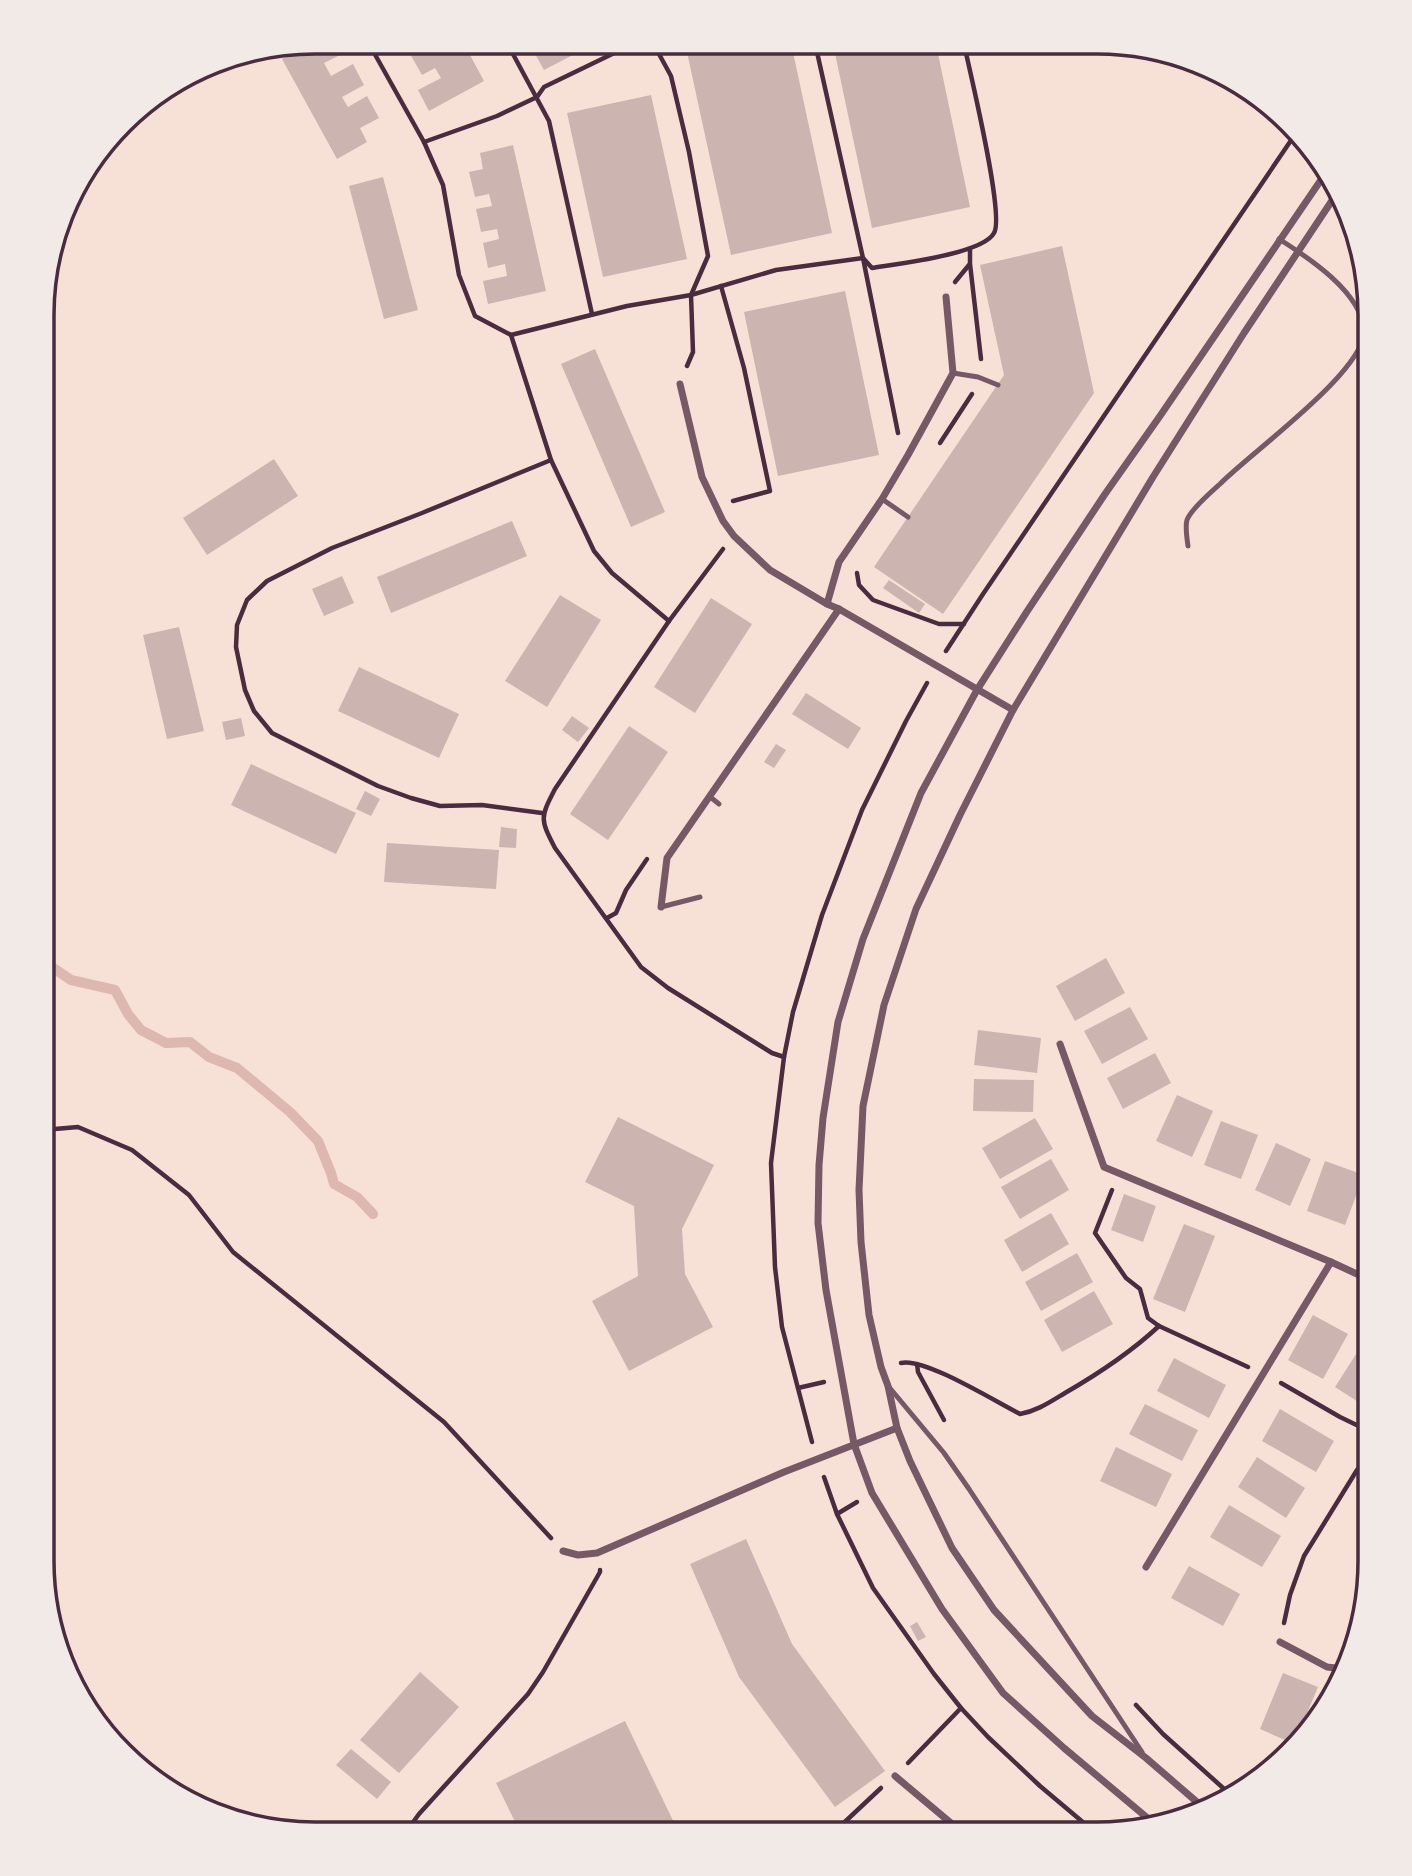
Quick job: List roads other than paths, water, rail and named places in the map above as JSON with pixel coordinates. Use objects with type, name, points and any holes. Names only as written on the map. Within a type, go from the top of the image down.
[{"type":"street","points":[[1147,1817],[1003,1693],[942,1609],[873,1493],[854,1444],[826,1290],[818,1223],[823,1118],[838,1022],[863,939],[920,793],[977,690],[1105,494],[1320,181]]},
{"type":"street","points":[[1197,1802],[1092,1716],[993,1610],[952,1548],[910,1461],[897,1428],[869,1315],[861,1242],[859,1190],[863,1106],[884,1005],[916,909],[1013,710],[1153,477],[1244,332],[1332,201]]},
{"type":"street","points":[[827,604],[839,562],[908,456],[953,373],[946,297]]},
{"type":"street","points":[[680,384],[702,477],[723,521],[734,536],[770,570],[1013,710]]},
{"type":"street","points":[[661,907],[667,858],[839,609]]},
{"type":"street","points":[[1059,1044],[1104,1167],[1358,1274]]},
{"type":"street","points":[[1146,1567],[1331,1262]]},
{"type":"street","points":[[563,1551],[578,1555],[597,1553],[817,1458],[897,1428]]},
{"type":"street","points":[[1280,1642],[1327,1667],[1335,1668]]},
{"type":"street","points":[[895,1776],[950,1822]]},
{"type":"lane","points":[[1279,239],[1335,280],[1358,309]]},
{"type":"lane","points":[[1188,546],[1187,520],[1194,510],[1234,469],[1335,381],[1358,351]]},
{"type":"lane","points":[[953,373],[978,377],[998,385]]},
{"type":"lane","points":[[882,499],[908,517]]},
{"type":"lane","points":[[709,796],[719,804]]},
{"type":"lane","points":[[661,907],[700,897]]},
{"type":"lane","points":[[888,1386],[950,1462],[1146,1758]]},
{"type":"waterway","points":[[54,968],[71,980],[115,990],[128,1014],[141,1030],[166,1043],[190,1042],[209,1057],[237,1068],[290,1112],[318,1141],[334,1184],[357,1197],[373,1214]]}]
